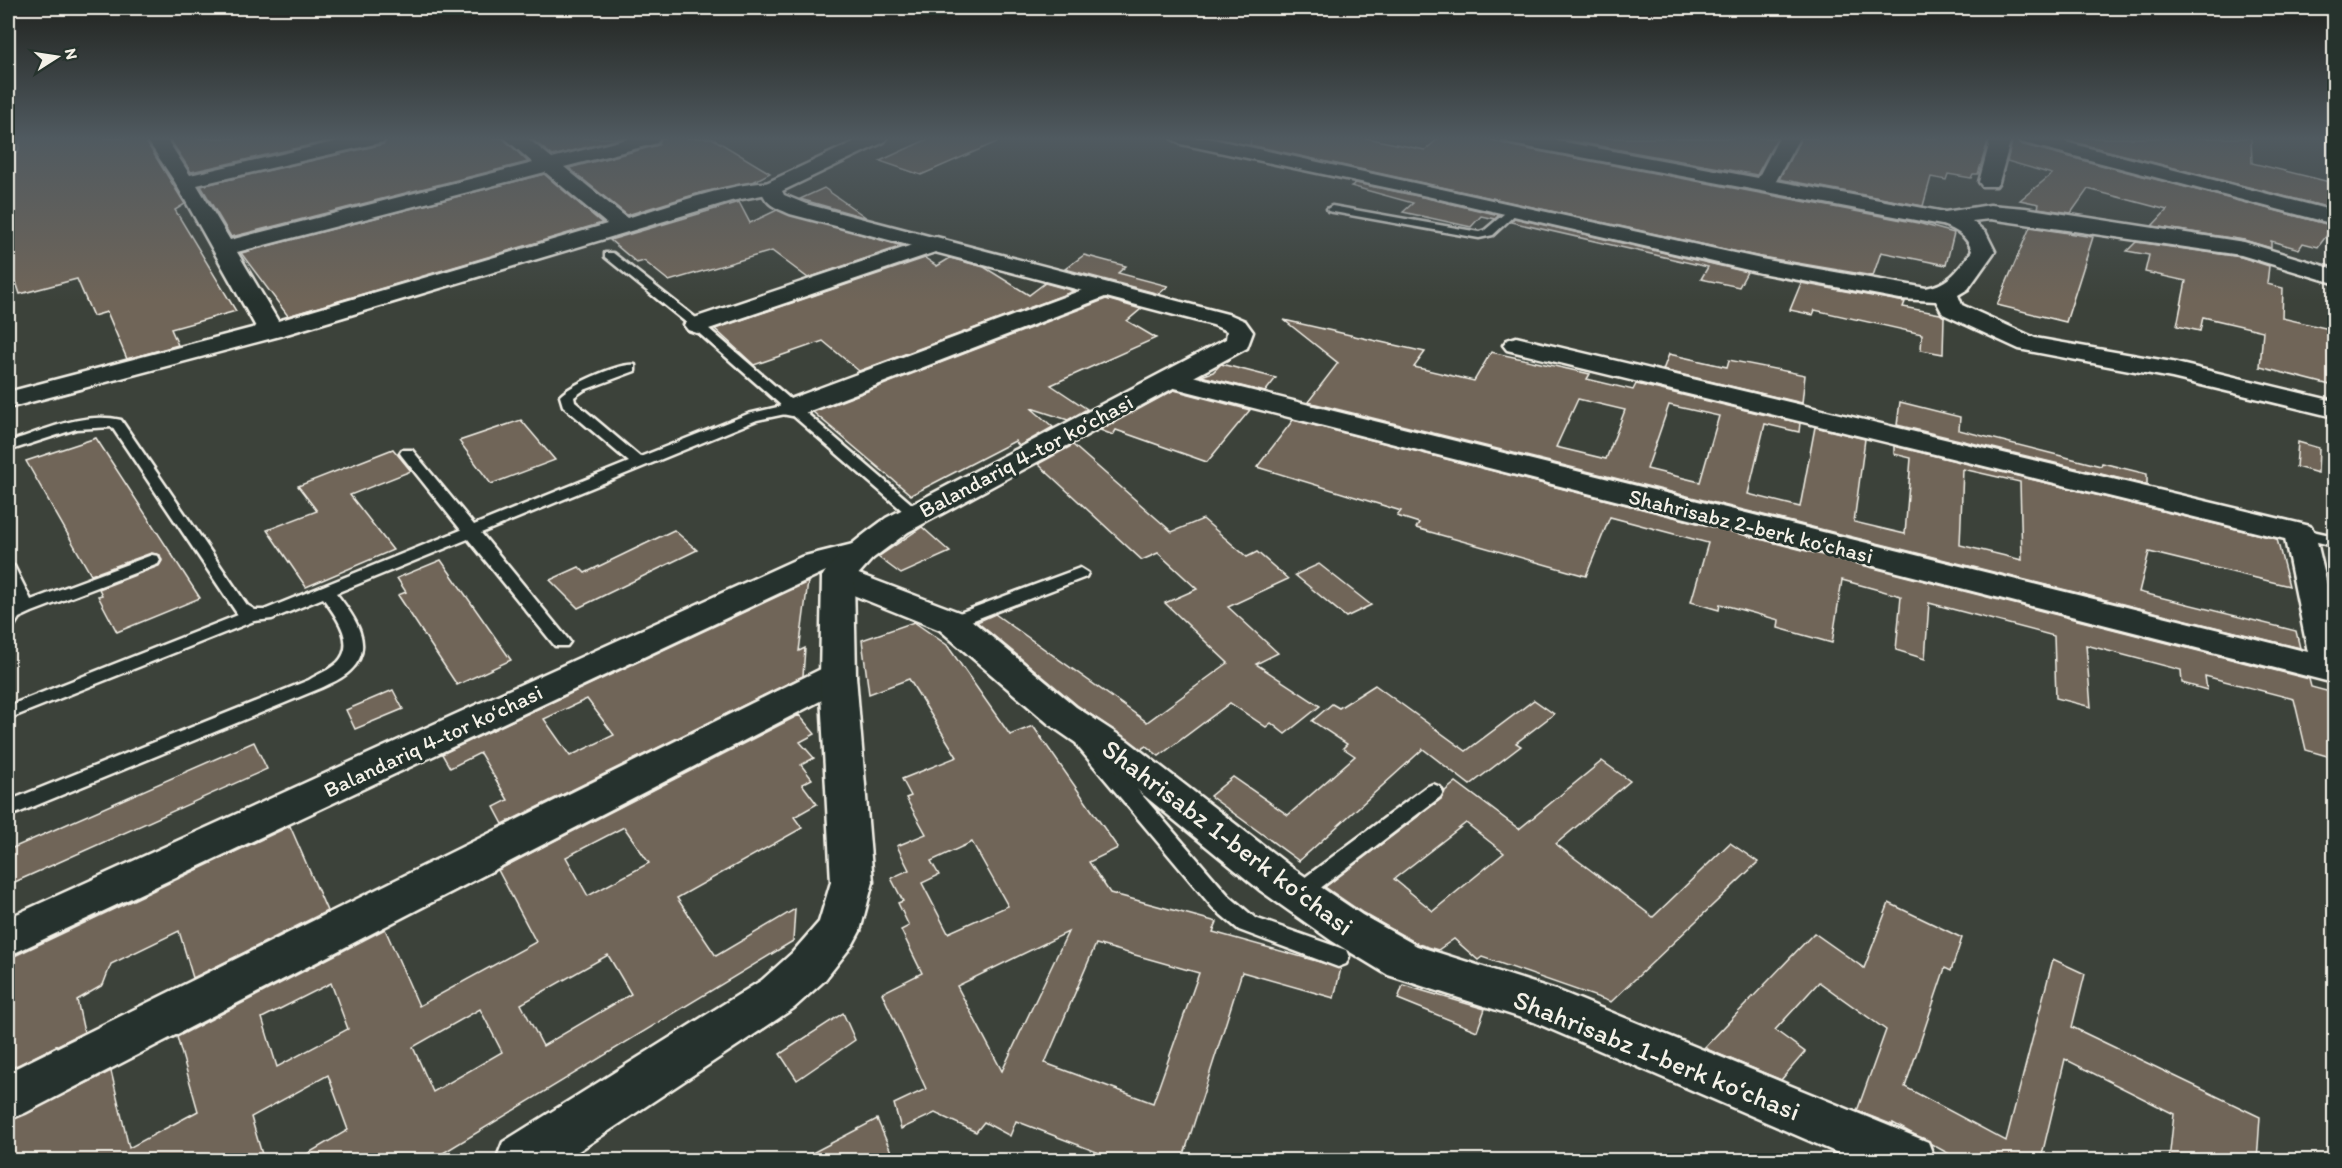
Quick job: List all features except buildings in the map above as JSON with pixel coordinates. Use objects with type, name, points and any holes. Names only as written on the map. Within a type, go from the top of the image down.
[{"type":"street","points":[[191,193],[271,331]]},
{"type":"street","points":[[225,249],[442,193]]},
{"type":"street","points":[[581,193],[622,225]]},
{"type":"street","points":[[8,400],[271,331],[622,225],[743,193]]},
{"type":"street","points":[[772,193],[774,199],[798,209],[1184,311],[1205,327],[1209,338],[1205,352],[1183,373]]},
{"type":"street","points":[[1434,193],[1761,266],[1926,295],[1945,292],[1960,284],[1984,251],[1980,238],[1964,224],[1794,193]]},
{"type":"street","points":[[2236,193],[2334,218]]},
{"type":"street","points":[[1945,219],[1990,212],[2025,215],[2244,249],[2334,276]]},
{"type":"street","points":[[697,325],[936,244]]},
{"type":"street","points":[[792,408],[1101,290]]},
{"type":"street","points":[[1945,292],[1952,309],[2028,344],[2172,370],[2334,409]]},
{"type":"street","points":[[1516,345],[2299,533]]},
{"type":"street","name":"Balandariq 4-tor koʻchasi","points":[[8,938],[812,564],[850,564],[897,525],[1183,373]]},
{"type":"street","name":"Shahrisabz 2-berk koʻchasi","points":[[1183,373],[2332,671],[2299,533]]},
{"type":"street","points":[[521,1161],[778,994],[808,967],[838,931],[852,882],[838,676],[850,564]]},
{"type":"street","name":"Shahrisabz 1-berk koʻchasi","points":[[850,564],[951,622],[1063,716],[1115,751],[1276,879],[1347,928],[1404,961],[1543,1005],[1784,1105],[1910,1161]]},
{"type":"street","points":[[8,1097],[838,676]]},
{"type":"lane","points":[[1332,209],[1479,235],[1489,233],[1515,210]]},
{"type":"lane","points":[[609,255],[697,325],[916,515]]},
{"type":"lane","points":[[630,368],[579,387],[567,396],[568,403],[638,462]]},
{"type":"lane","points":[[8,713],[252,616],[266,615],[753,417],[792,408]]},
{"type":"lane","points":[[8,447],[102,420],[116,423],[242,609],[252,616]]},
{"type":"lane","points":[[407,453],[561,642]]},
{"type":"lane","points":[[2299,533],[2334,542]]},
{"type":"lane","points":[[8,622],[13,614],[26,608],[152,560]]},
{"type":"lane","points":[[8,570],[26,608]]},
{"type":"lane","points":[[951,622],[1080,573]]},
{"type":"lane","points":[[8,809],[315,684],[346,664],[354,645],[352,628],[326,591]]},
{"type":"lane","points":[[1063,716],[1221,902],[1246,924],[1338,957]]},
{"type":"lane","points":[[1299,893],[1433,792]]}]
